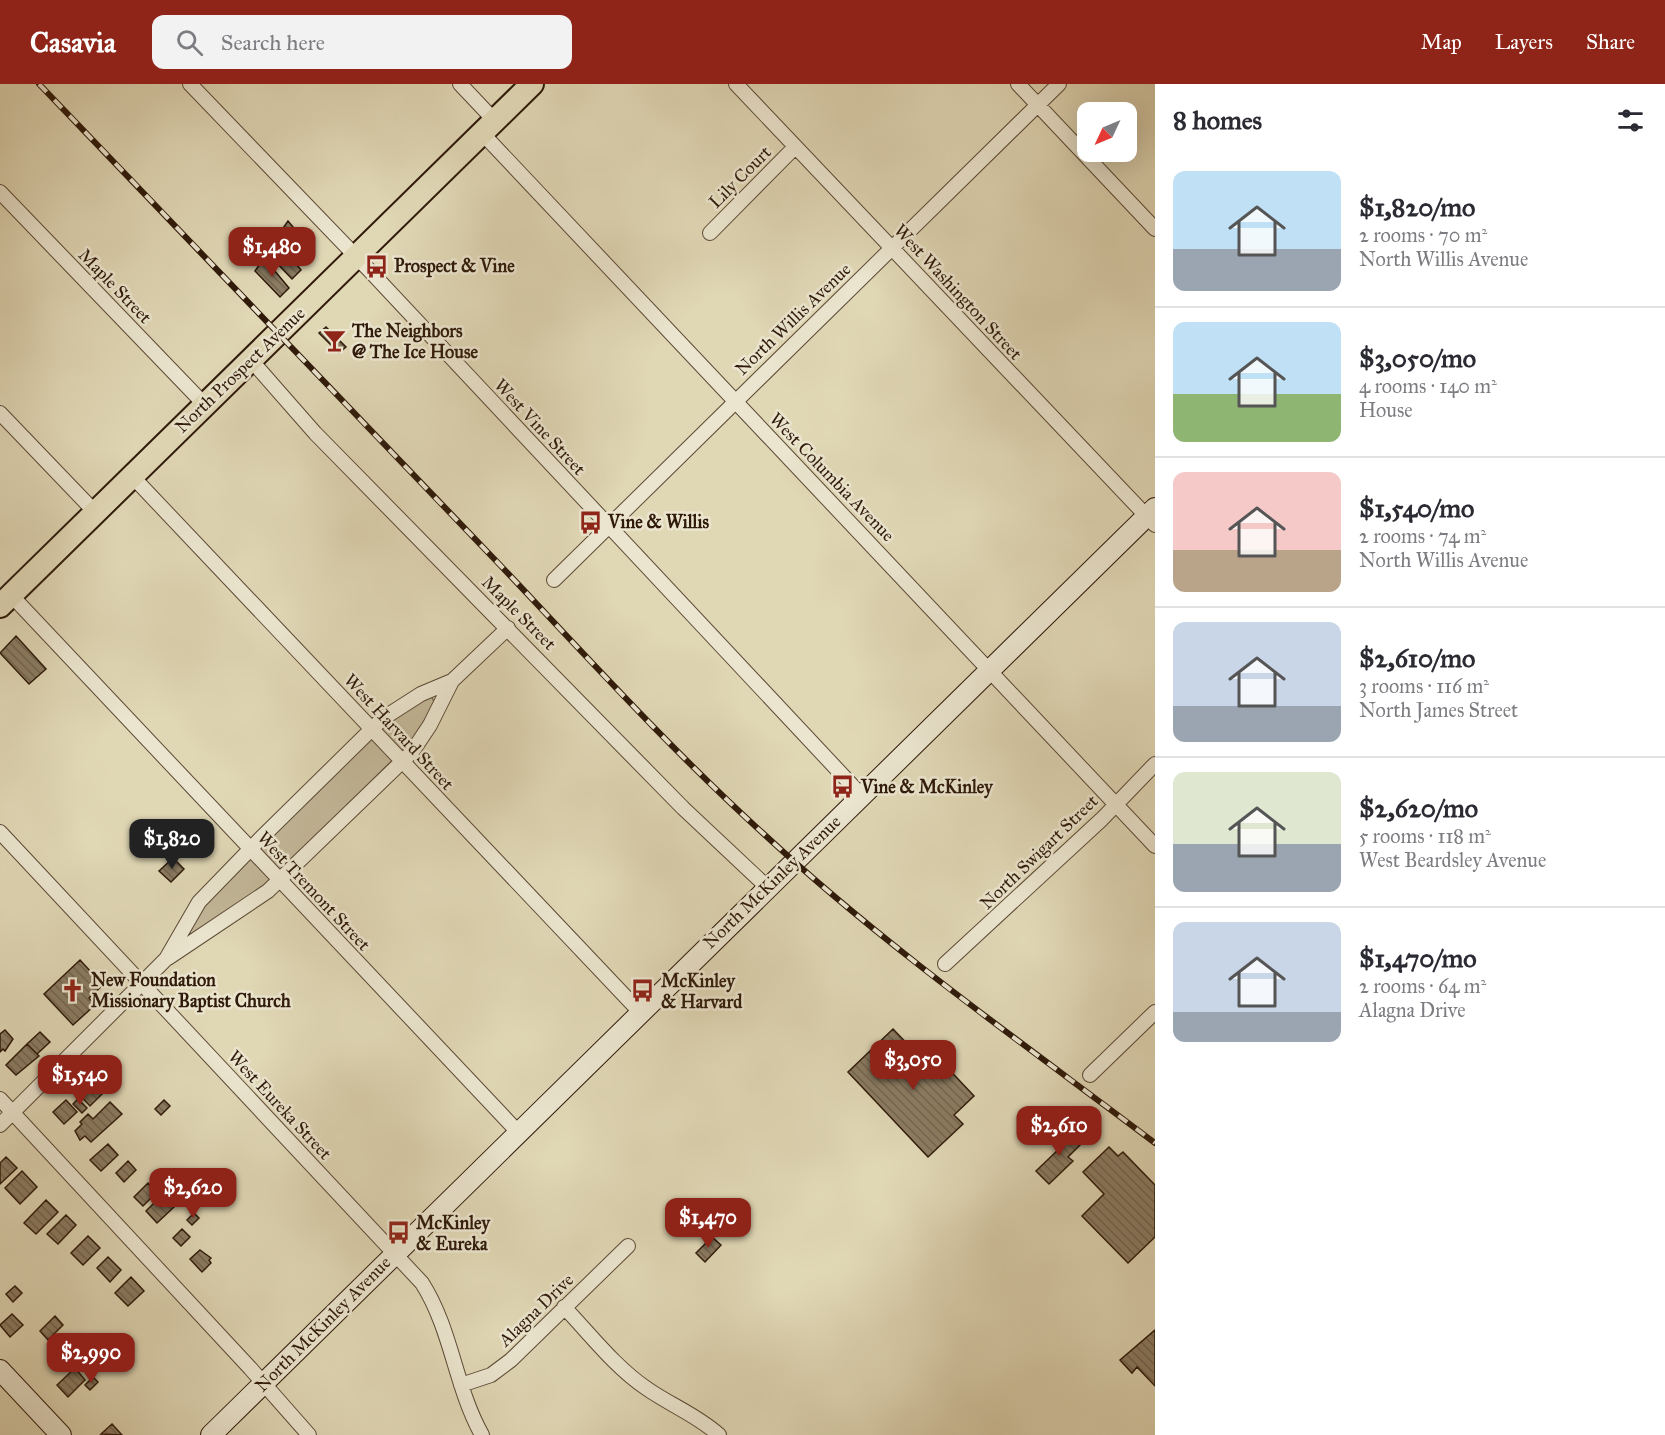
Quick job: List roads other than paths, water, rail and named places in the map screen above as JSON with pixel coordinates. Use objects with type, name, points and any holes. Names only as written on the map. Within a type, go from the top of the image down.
[{"type":"main road","name":"North Prospect Avenue","points":[[5,601],[532,84]]},
{"type":"street","name":"West Vine Street","points":[[190,84],[862,796]]},
{"type":"street","name":"West Columbia Avenue","points":[[460,84],[489,127],[735,401],[1155,846]]},
{"type":"street","name":"West Washington Street","points":[[736,84],[891,248],[1152,516]]},
{"type":"street","points":[[1018,84],[1155,230]]},
{"type":"street","name":"North Willis Avenue","points":[[555,580],[1059,84]]},
{"type":"street","name":"Lily Court","points":[[710,233],[795,147]]},
{"type":"street","name":"Maple Street","points":[[0,192],[204,405]]},
{"type":"street","name":"Maple Street","points":[[250,360],[315,433],[683,808],[767,887]]},
{"type":"street","points":[[0,413],[96,512]]},
{"type":"street","name":"West Harvard Street","points":[[132,476],[640,1012]]},
{"type":"street","name":"North McKinley Avenue","points":[[211,1435],[989,669],[1152,516]]},
{"type":"street","name":"West Tremont Street","points":[[5,601],[250,849],[518,1132]]},
{"type":"street","points":[[166,959],[200,939],[280,881],[402,761],[422,738],[452,681],[508,628]]},
{"type":"street","points":[[0,1125],[166,959],[199,902],[372,729],[421,694],[452,681]]},
{"type":"street","name":"North Swigart Street","points":[[945,964],[1155,765]]},
{"type":"street","name":"West Eureka Street","points":[[0,832],[422,1283],[442,1322],[467,1405],[482,1435]]},
{"type":"street","points":[[1090,1075],[1155,1012]]},
{"type":"street","points":[[0,1099],[264,1383],[309,1435]]},
{"type":"street","name":"Alagna Drive","points":[[461,1384],[499,1370],[628,1246]]},
{"type":"street","points":[[564,1307],[646,1389],[692,1414],[719,1435]]},
{"type":"street","points":[[0,1370],[61,1435]]},
{"type":"railway","points":[[39,84],[630,703],[731,804],[859,917],[1006,1032],[1155,1143]]},
{"type":"place","name":"Prospect & Vine","points":[[376,266]]},
{"type":"place","name":"The Neighbors @ The Ice House","points":[[334,341]]},
{"type":"place","name":"Vine & Willis","points":[[590,522]]},
{"type":"place","name":"Vine & McKinley","points":[[843,787]]},
{"type":"place","name":"New Foundation Missionary Baptist Church","points":[[73,990]]},
{"type":"place","name":"McKinley & Harvard","points":[[643,991]]},
{"type":"place","name":"McKinley & Eureka","points":[[398,1233]]}]
